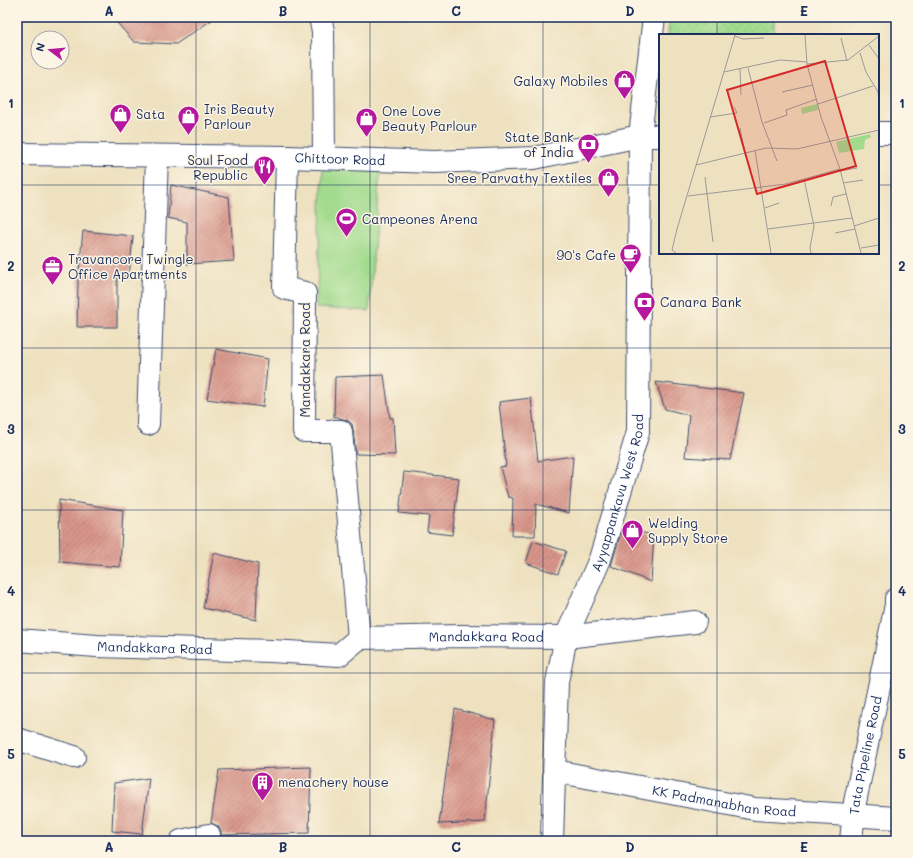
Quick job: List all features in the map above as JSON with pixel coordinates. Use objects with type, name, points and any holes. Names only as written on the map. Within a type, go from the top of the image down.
[{"type":"street","points":[[320,17],[323,30],[324,158]]},
{"type":"street","name":"Ayyappankavu West Road","points":[[552,841],[557,682],[566,637],[600,559],[638,432],[654,17]]},
{"type":"street","points":[[879,133],[896,132]]},
{"type":"street","name":"Chittoor Road","points":[[17,154],[287,157],[435,162],[534,158],[650,136]]},
{"type":"street","points":[[148,424],[157,156]]},
{"type":"street","name":"Mandakkara Road","points":[[287,157],[284,288],[305,294],[304,430],[341,432],[359,638]]},
{"type":"street","name":"Tata Pipeline Road","points":[[851,841],[855,802],[896,599]]},
{"type":"street","name":"Mandakkara Road","points":[[17,640],[97,646],[271,651],[339,655],[359,638],[462,636],[566,637],[695,622]]},
{"type":"street","points":[[17,739],[74,757]]},
{"type":"street","name":"KK Padmanabhan Road","points":[[555,770],[755,809],[896,818]]},
{"type":"street","points":[[181,841],[209,835],[208,841]]},
{"type":"green space","points":[[669,17],[774,17],[774,34],[668,34]]},
{"type":"green space","name":"Campeones Arena","points":[[323,169],[380,171],[369,311],[316,308]]},
{"type":"building","points":[[112,17],[216,17],[176,44],[134,42]]},
{"type":"building","points":[[171,185],[229,197],[234,261],[187,264],[187,222],[168,218]]},
{"type":"building","points":[[83,231],[133,236],[129,277],[117,276],[117,327],[77,327],[78,281]]},
{"type":"building","points":[[216,349],[268,359],[263,407],[207,399]]},
{"type":"building","points":[[384,375],[390,418],[393,418],[395,455],[356,454],[352,424],[347,420],[334,417],[335,377]]},
{"type":"building","points":[[656,382],[744,393],[730,460],[685,457],[689,415],[665,409]]},
{"type":"building","points":[[531,398],[538,461],[573,456],[569,513],[536,504],[535,536],[512,536],[513,498],[508,497],[500,467],[506,466],[499,402]]},
{"type":"building","points":[[404,472],[459,478],[452,535],[427,532],[429,516],[399,513]]},
{"type":"building","points":[[59,500],[123,510],[120,567],[60,562]]},
{"type":"building","name":"Welding Supply Store","points":[[622,529],[654,535],[651,582],[611,566]]},
{"type":"building","points":[[533,541],[566,551],[558,574],[526,563]]},
{"type":"building","points":[[214,553],[258,564],[256,620],[203,608]]},
{"type":"building","points":[[455,709],[495,720],[485,822],[439,824]]},
{"type":"building","name":"menachery house","points":[[311,767],[309,833],[221,835],[221,831],[218,826],[211,823],[219,770]]},
{"type":"building","points":[[149,778],[142,834],[112,831],[114,783]]},
{"type":"place","name":"Galaxy Mobiles","points":[[624,100]]},
{"type":"place","name":"Sata","points":[[120,134]]},
{"type":"place","name":"Iris Beauty Parlour","points":[[189,136]]},
{"type":"place","name":"One Love Beauty Parlour","points":[[366,138]]},
{"type":"place","name":"State Bank of India","points":[[589,164]]},
{"type":"place","name":"Soul Food Republic","points":[[264,186]]},
{"type":"place","name":"Sree Parvathy Textiles","points":[[608,198]]},
{"type":"place","name":"Campeones Arena","points":[[347,238]]},
{"type":"place","name":"90's Cafe","points":[[631,274]]},
{"type":"place","name":"Travancore Twingle Office Apartments","points":[[53,286]]},
{"type":"place","name":"Canara Bank","points":[[645,322]]},
{"type":"place","name":"Welding Supply Store","points":[[633,550]]},
{"type":"place","name":"menachery house","points":[[262,802]]}]
